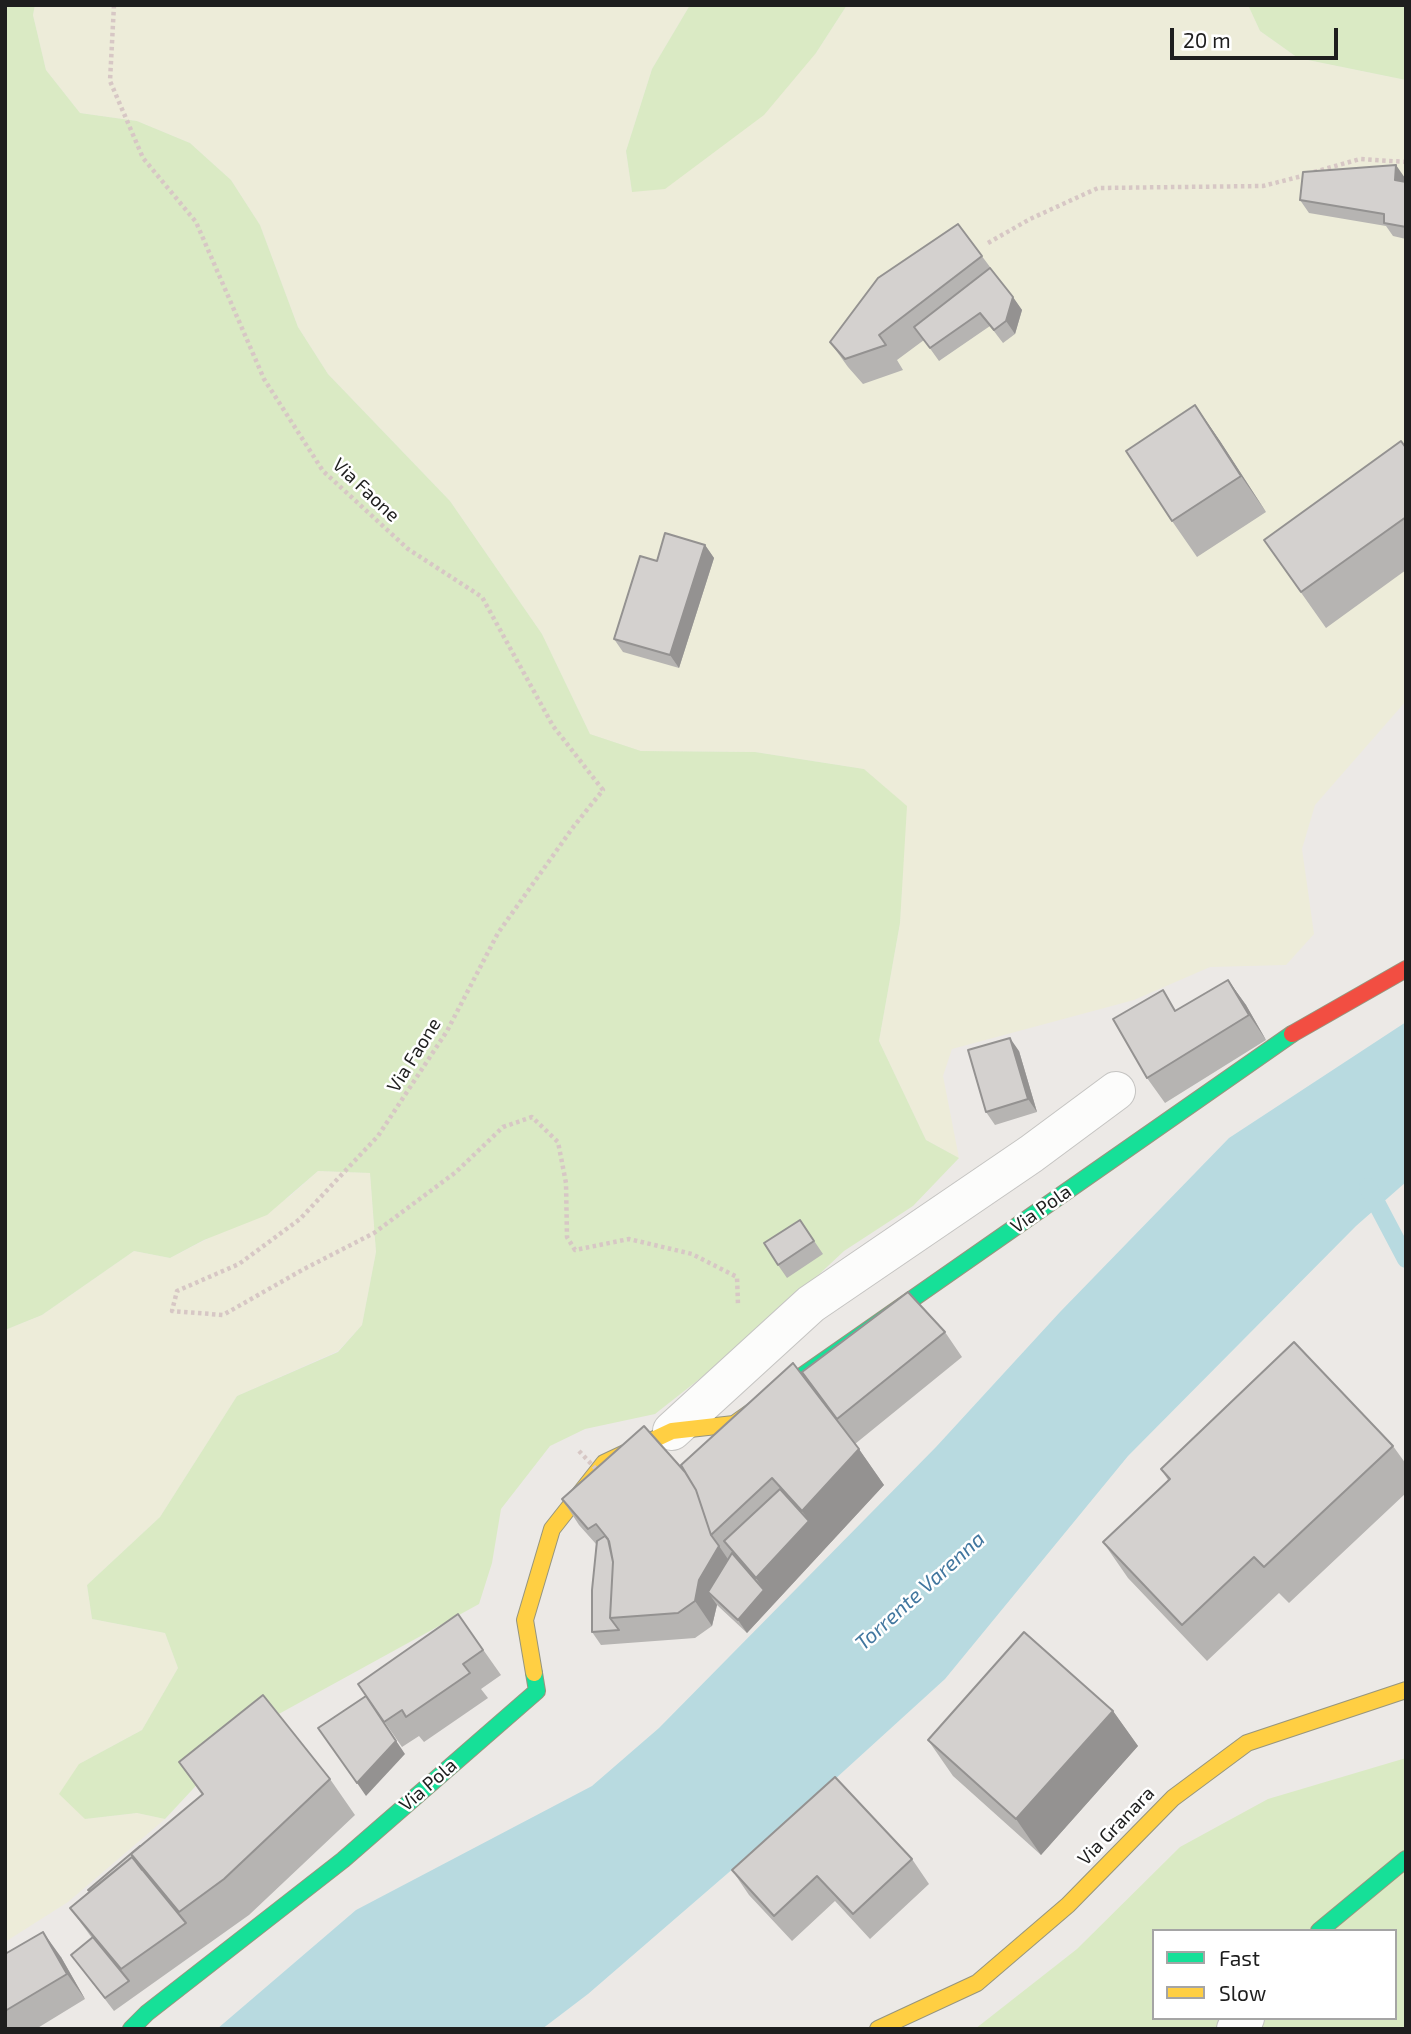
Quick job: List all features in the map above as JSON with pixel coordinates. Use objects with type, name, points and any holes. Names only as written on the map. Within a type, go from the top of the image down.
[{"type":"street","name":"Via Pola","points":[[131,2029],[147,2013],[343,1860],[537,1691],[525,1620],[552,1529],[604,1463],[672,1432],[734,1424],[1306,1024],[1406,969]]},
{"type":"street","name":"Via Pola","points":[[672,1432],[811,1304],[1031,1154],[1116,1091]]},
{"type":"street","name":"Via Granara","points":[[878,2029],[977,1983],[1068,1905],[1172,1798],[1247,1743],[1406,1690]]},
{"type":"street","points":[[1321,1929],[1406,1859]]},
{"type":"path","name":"Via Faone","points":[[114,5],[110,81],[143,158],[196,222],[264,379],[323,471],[408,549],[482,597],[553,726],[603,790],[573,826],[498,933],[447,1031],[378,1136],[300,1219],[239,1264],[177,1290],[172,1311],[223,1315],[374,1233],[456,1171],[503,1127],[531,1116],[558,1142],[566,1183],[567,1237],[575,1250],[629,1239],[692,1254],[737,1277],[738,1310]]},
{"type":"path","points":[[988,243],[1030,219],[1098,188],[1263,187],[1360,159],[1406,162]]},
{"type":"path","points":[[579,1451],[605,1478]]},
{"type":"green space","points":[[5,5],[35,5],[33,15],[46,70],[80,113],[137,121],[190,143],[231,180],[260,225],[298,327],[328,374],[450,501],[542,634],[590,734],[641,751],[755,752],[864,769],[907,806],[900,923],[879,1041],[926,1140],[959,1158],[913,1206],[844,1251],[749,1340],[655,1414],[585,1429],[550,1446],[501,1509],[492,1563],[479,1604],[246,1732],[165,1819],[137,1813],[85,1819],[59,1794],[79,1764],[142,1730],[178,1668],[165,1633],[92,1619],[87,1585],[160,1517],[237,1396],[338,1352],[362,1325],[376,1252],[370,1173],[318,1171],[267,1215],[204,1240],[170,1258],[134,1251],[42,1315],[5,1330]]},
{"type":"green space","points":[[35,5],[690,5],[652,69],[626,151],[632,192],[816,53],[847,5],[1248,5],[1260,31],[1298,58],[1406,80],[1406,701],[1315,805],[1302,849],[1314,934],[1286,965],[1210,967],[1134,1000],[952,1049],[943,1076],[959,1158],[926,1140],[879,1041],[900,923],[906,806],[864,769],[755,752],[641,751],[590,734],[542,634],[450,501],[328,374],[298,327],[260,225],[231,180],[190,143],[137,121],[80,113],[46,70],[33,15]]},
{"type":"green space","points":[[690,5],[847,5],[816,53],[764,115],[665,189],[632,192],[626,151],[652,69]]},
{"type":"green space","points":[[1248,5],[1406,5],[1406,80],[1298,58],[1260,31]]},
{"type":"green space","points":[[318,1171],[370,1173],[376,1252],[362,1325],[338,1351],[237,1396],[160,1517],[87,1585],[92,1619],[165,1633],[178,1668],[142,1730],[79,1764],[85,1819],[137,1813],[165,1819],[68,1902],[5,1942],[5,1330],[42,1315],[134,1251],[170,1258],[289,1197]]},
{"type":"green space","points":[[1406,1758],[1406,2029],[975,2029],[1077,1949],[1180,1847],[1268,1799]]},
{"type":"water","name":"Torrente Varenna","points":[[1406,1022],[1406,1182],[1356,1226],[1128,1456],[945,1679],[801,1810],[588,1994],[542,2029],[217,2029],[356,1910],[592,1786],[659,1728],[936,1447],[1060,1312],[1229,1138]]},
{"type":"building","points":[[1396,165],[1395,180],[1406,182],[1406,227],[1384,223],[1384,214],[1300,200],[1303,172]]},
{"type":"building","points":[[958,224],[982,256],[879,335],[886,345],[845,359],[830,342],[878,278]]},
{"type":"building","points":[[990,268],[1013,297],[1006,321],[994,330],[980,313],[930,348],[914,327]]},
{"type":"building","points":[[1195,405],[1241,476],[1172,521],[1126,451]]},
{"type":"building","points":[[1401,441],[1406,448],[1406,517],[1301,592],[1264,540]]},
{"type":"building","points":[[665,533],[705,545],[670,655],[614,639],[640,556],[657,561]]},
{"type":"building","points":[[1228,980],[1249,1015],[1147,1078],[1113,1019],[1163,990],[1175,1011]]},
{"type":"building","points":[[1010,1038],[1028,1099],[986,1112],[968,1050]]},
{"type":"building","points":[[800,1220],[814,1241],[778,1265],[764,1243]]},
{"type":"building","points":[[908,1292],[945,1332],[837,1419],[802,1372]]},
{"type":"building","points":[[1294,1342],[1393,1446],[1264,1567],[1254,1557],[1182,1625],[1103,1542],[1170,1479],[1161,1469]]},
{"type":"building","points":[[793,1363],[859,1449],[802,1511],[772,1478],[711,1535],[696,1490],[681,1465]]},
{"type":"building","points":[[644,1426],[685,1472],[696,1490],[711,1535],[719,1546],[699,1580],[695,1601],[678,1613],[610,1618],[613,1562],[608,1539],[596,1524],[588,1529],[562,1499]]},
{"type":"building","points":[[780,1489],[809,1521],[756,1578],[724,1541]]},
{"type":"building","points":[[605,1536],[609,1541],[613,1562],[610,1618],[619,1630],[592,1632],[592,1590],[597,1541]]},
{"type":"building","points":[[732,1553],[764,1590],[738,1620],[708,1592]]},
{"type":"building","points":[[458,1614],[483,1650],[463,1664],[470,1673],[406,1717],[402,1710],[384,1722],[358,1684]]},
{"type":"building","points":[[1024,1632],[1113,1711],[1016,1819],[928,1740]]},
{"type":"building","points":[[263,1695],[330,1779],[224,1879],[179,1912],[131,1854],[203,1794],[179,1762]]},
{"type":"building","points":[[366,1696],[396,1741],[357,1783],[318,1728]]},
{"type":"building","points":[[835,1777],[912,1859],[853,1914],[817,1876],[774,1916],[732,1870]]},
{"type":"building","points":[[140,1846],[131,1854],[142,1870],[132,1857],[88,1890]]},
{"type":"building","points":[[132,1857],[186,1923],[121,1969],[70,1908]]},
{"type":"building","points":[[43,1932],[67,1974],[5,2011],[5,1954]]},
{"type":"building","points":[[93,1937],[129,1981],[105,1998],[71,1955]]},
{"type":"waterway","points":[[1368,1187],[1406,1259]]},
{"type":"traffic: fast","points":[[789,1385],[1292,1034]]},
{"type":"traffic: fast","points":[[131,2029],[147,2013],[343,1860],[537,1691],[534,1673]]},
{"type":"traffic: fast","points":[[1321,1929],[1406,1859]]},
{"type":"traffic: slow","points":[[534,1673],[525,1620],[552,1529],[604,1463],[672,1431],[734,1424],[789,1385]]},
{"type":"traffic: slow","points":[[878,2029],[977,1983],[1068,1905],[1173,1798],[1247,1743],[1406,1690]]},
{"type":"traffic: jam","points":[[1292,1034],[1406,969]]}]
